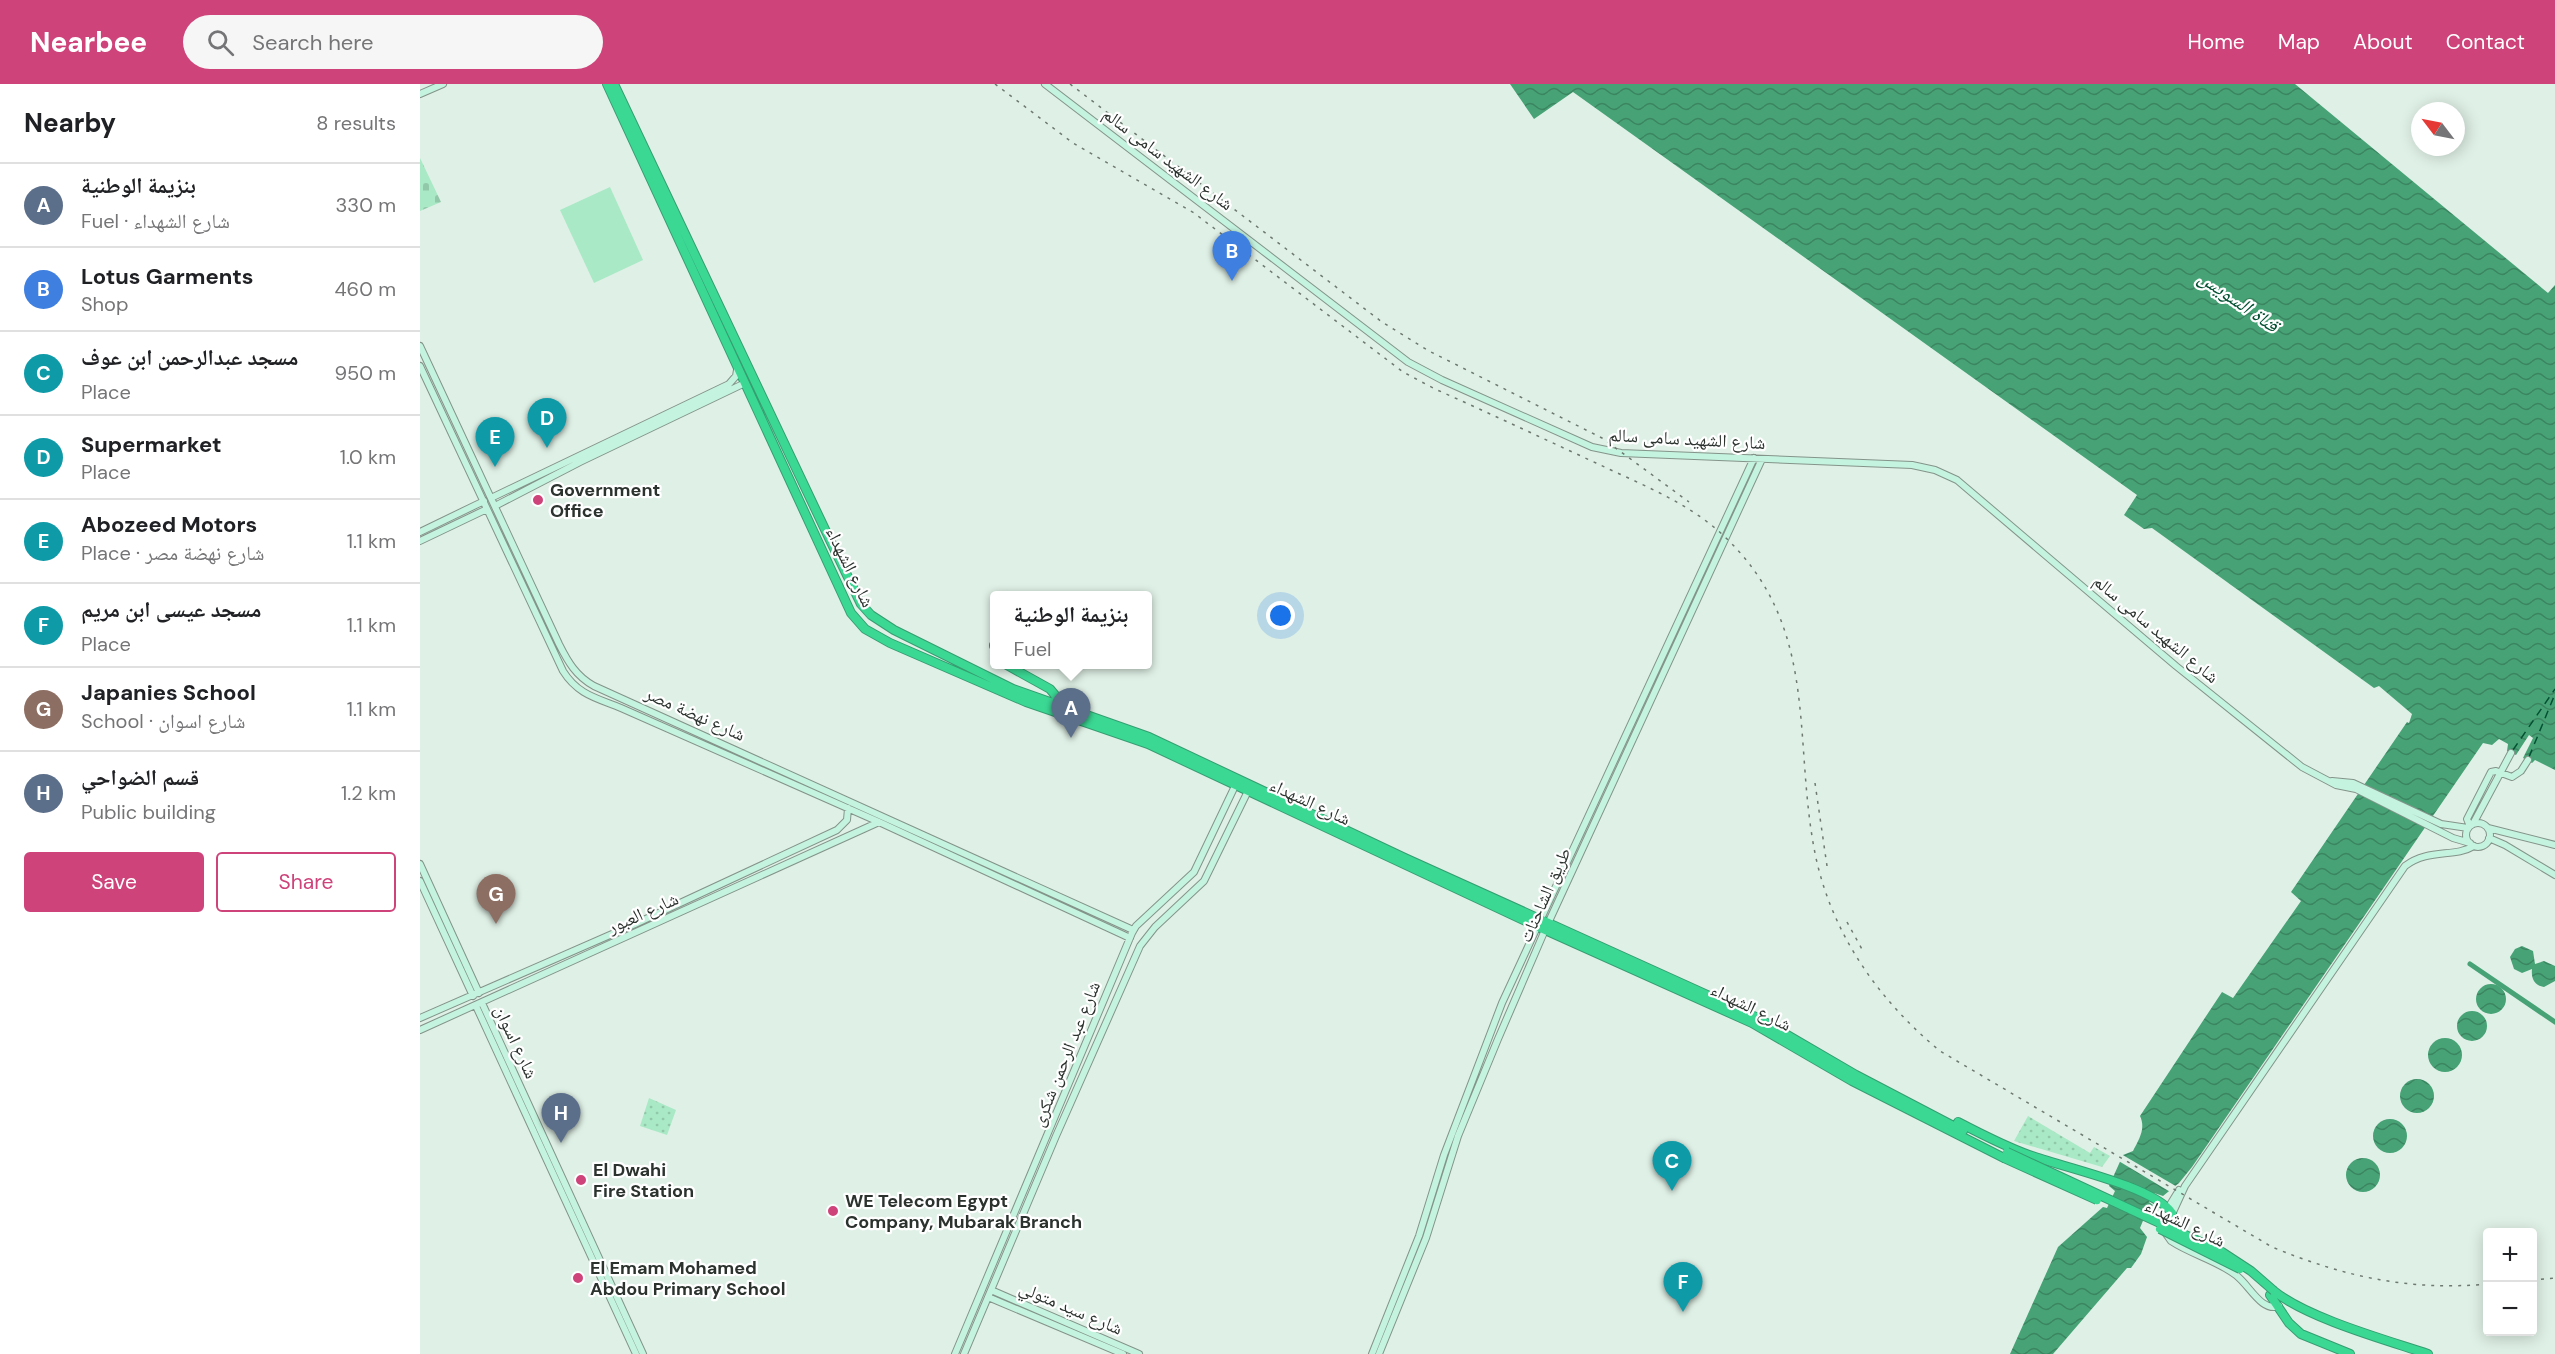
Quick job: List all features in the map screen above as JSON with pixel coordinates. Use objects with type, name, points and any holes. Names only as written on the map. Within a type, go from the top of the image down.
[{"type":"highway","name":"شارع الشهداء","points":[[607,84],[861,604],[877,620],[1002,684],[1058,706],[1137,732],[1752,1023],[1852,1081],[2219,1257],[2246,1273],[2272,1293]]},
{"type":"highway","name":"شارع الشهداء","points":[[614,84],[715,308]]},
{"type":"highway","name":"شارع الشهداء","points":[[723,325],[737,366],[851,613],[871,633],[1026,702],[1135,739],[1248,792],[1435,874]]},
{"type":"highway","points":[[871,633],[877,626],[877,620]]},
{"type":"highway","points":[[890,643],[888,637],[894,630]]},
{"type":"highway","points":[[1014,669],[1050,689],[1055,695],[1058,706]]},
{"type":"highway","name":"شارع الشهداء","points":[[1542,924],[1758,1018],[1856,1075],[2006,1155]]},
{"type":"highway","points":[[1932,1114],[1954,1121],[2036,1158],[2102,1176],[2172,1208]]},
{"type":"highway","points":[[2272,1293],[2289,1323],[2301,1334],[2350,1354]]},
{"type":"highway","points":[[2272,1293],[2337,1322],[2428,1354]]},
{"type":"street","points":[[420,94],[443,84]]},
{"type":"street","name":"شارع الشهيد سامى سالم","points":[[1045,84],[1392,351],[1422,369],[1602,450],[1912,465],[1935,470],[1956,480],[2215,698],[2307,771],[2332,781],[2340,780],[2357,787],[2440,827],[2458,840],[2472,844]]},
{"type":"street","name":"شارع نهضة مصر","points":[[420,346],[543,611],[570,665],[582,678],[594,686],[1133,930]]},
{"type":"street","name":"شارع نهضة مصر","points":[[420,366],[566,676],[578,689],[588,696],[621,708],[848,808],[1130,938]]},
{"type":"street","points":[[495,506],[578,459],[729,384],[736,376],[737,366]]},
{"type":"street","points":[[491,498],[745,383]]},
{"type":"street","points":[[436,401],[444,397]]},
{"type":"street","name":"طريق الشاحنات","points":[[1380,1354],[1426,1238],[1458,1136],[1542,924],[1599,790],[1754,458]]},
{"type":"street","name":"طريق الشاحنات","points":[[1372,1354],[1419,1236],[1437,1176],[1495,1020],[1608,793],[1762,459]]},
{"type":"street","points":[[420,532],[484,501]]},
{"type":"street","points":[[420,541],[488,509]]},
{"type":"street","points":[[537,616],[543,611]]},
{"type":"street","points":[[544,630],[546,625],[550,624]]},
{"type":"street","points":[[1660,660],[1665,659],[1668,663]]},
{"type":"street","points":[[2489,838],[2482,846],[2472,844],[2467,836],[2470,826],[2511,753]]},
{"type":"street","points":[[2500,772],[2512,777],[2521,771],[2528,760]]},
{"type":"street","points":[[1610,767],[1618,771]]},
{"type":"street","name":"شارع عبد الرحمن شكرى","points":[[955,1354],[1081,1059],[1133,930],[1183,884],[1198,866],[1235,786]]},
{"type":"street","points":[[1599,790],[1608,793]]},
{"type":"street","name":"شارع عبد الرحمن شكرى","points":[[964,1354],[1094,1048],[1144,939],[1209,875],[1248,792]]},
{"type":"street","points":[[1229,800],[1237,801],[1241,806]]},
{"type":"street","name":"شارع العبور","points":[[420,1018],[587,945],[837,830],[847,820],[848,808]]},
{"type":"street","name":"شارع العبور","points":[[420,1030],[879,822]]},
{"type":"street","points":[[2440,827],[2481,824],[2487,828],[2555,845]]},
{"type":"street","points":[[2487,828],[2489,838]]},
{"type":"street","points":[[2489,838],[2555,875]]},
{"type":"street","points":[[2279,1306],[2273,1308],[2266,1306],[2226,1268],[2167,1238],[2166,1229],[2172,1208],[2405,866],[2428,854],[2466,849],[2472,844]]},
{"type":"street","points":[[793,850],[797,858]]},
{"type":"street","name":"شارع اسوان","points":[[420,864],[476,995]]},
{"type":"street","name":"شارع اسوان","points":[[420,881],[476,995]]},
{"type":"street","points":[[1183,884],[1185,890],[1191,894]]},
{"type":"street","points":[[1171,894],[1178,898],[1180,904]]},
{"type":"street","points":[[1096,922],[1099,915]]},
{"type":"street","points":[[587,945],[590,953]]},
{"type":"street","name":"شارع اسوان","points":[[479,1005],[636,1354]]},
{"type":"street","name":"شارع اسوان","points":[[479,1005],[643,1354]]},
{"type":"street","points":[[435,1012],[435,1019],[439,1023]]},
{"type":"street","points":[[1495,1020],[1500,1025],[1504,1024]]},
{"type":"street","points":[[1489,1036],[1494,1035],[1498,1039]]},
{"type":"street","points":[[1086,1045],[1094,1048]]},
{"type":"street","points":[[1081,1059],[1086,1058],[1089,1061]]},
{"type":"street","name":"شارع سيد متولي","points":[[990,1294],[1123,1354]]},
{"type":"street","name":"شارع سيد متولي","points":[[990,1294],[1139,1354]]},
{"type":"green space","points":[[420,158],[441,202],[420,211]]},
{"type":"green space","points":[[610,187],[643,260],[594,283],[560,210]]},
{"type":"green space","points":[[649,1098],[676,1110],[667,1135],[640,1126]]},
{"type":"green space","points":[[2028,1116],[2090,1153],[2094,1147],[2110,1156],[2102,1167],[2014,1141]]},
{"type":"water","name":"قناة السويس","points":[[1510,84],[2295,84],[2548,293],[2555,285],[2555,770],[2535,760],[2532,763],[2523,758],[2533,738],[2529,735],[2516,755],[2507,751],[2508,744],[2499,739],[2492,745],[2483,743],[2192,1167],[2179,1183],[2163,1196],[2154,1193],[2149,1202],[2153,1205],[2147,1211],[2140,1228],[2147,1237],[2141,1254],[2053,1354],[2010,1354],[2058,1247],[2103,1207],[2107,1208],[2115,1191],[2109,1186],[2123,1155],[2133,1151],[2141,1134],[2140,1116],[2222,992],[2233,998],[2301,901],[2291,892],[2407,722],[2409,723],[2412,714],[2379,686],[2374,688],[2152,528],[2144,529],[2124,515],[2137,495],[1573,92],[1534,119]]},
{"type":"water","points":[[2522,946],[2533,951],[2535,964],[2544,961],[2555,966],[2555,981],[2544,987],[2534,981],[2532,969],[2522,973],[2514,969],[2510,957],[2515,949]]},
{"type":"water","points":[[2491,984],[2497,985],[2505,993],[2505,1005],[2497,1013],[2491,1014],[2485,1013],[2477,1005],[2476,999],[2477,993],[2485,985]]},
{"type":"water","points":[[2472,1011],[2478,1012],[2486,1020],[2486,1032],[2478,1040],[2472,1041],[2466,1040],[2458,1032],[2457,1026],[2458,1020],[2466,1012]]},
{"type":"water","points":[[2445,1038],[2457,1043],[2462,1055],[2457,1067],[2445,1072],[2433,1067],[2428,1055],[2433,1043]]},
{"type":"water","points":[[2417,1079],[2429,1084],[2434,1096],[2429,1108],[2417,1113],[2405,1108],[2400,1096],[2405,1084]]},
{"type":"water","points":[[2390,1119],[2402,1124],[2407,1136],[2402,1148],[2390,1153],[2378,1148],[2373,1136],[2378,1124]]},
{"type":"water","points":[[2363,1158],[2375,1163],[2380,1175],[2375,1187],[2363,1192],[2351,1187],[2346,1175],[2351,1163]]},
{"type":"pier","points":[[2121,1154],[2179,1188],[2172,1193],[2117,1160]]},
{"type":"waterway","points":[[2470,964],[2555,1022]]},
{"type":"ferry route","points":[[2513,750],[2555,689]]},
{"type":"ferry route","points":[[2529,757],[2555,694]]},
{"type":"railway","points":[[995,84],[1073,143],[1194,213],[1403,372],[1664,495],[1696,514],[1725,537],[1755,572],[1776,608],[1789,645],[1797,684],[1814,848],[1831,907],[1844,935],[1876,986],[1917,1031],[1940,1051],[2272,1247],[2325,1266],[2378,1279],[2431,1285],[2483,1284]]},
{"type":"railway","points":[[1070,84],[1382,322],[1429,351],[1602,438],[1689,502]]},
{"type":"railway","points":[[1815,783],[1827,866]]},
{"type":"railway","points":[[1847,922],[1863,951]]},
{"type":"railway","points":[[2537,1280],[2555,1278]]},
{"type":"place","name":"Lotus Garments","points":[[1232,281]]},
{"type":"place","name":"Supermarket","points":[[547,448]]},
{"type":"place","name":"Abozeed Motors","points":[[495,467]]},
{"type":"place","name":"Government Office","points":[[538,500]]},
{"type":"place","name":"بنزيمة الوطنية","points":[[1071,738]]},
{"type":"place","name":"Japanies School","points":[[496,924]]},
{"type":"place","name":"قسم الضواحي","points":[[561,1143]]},
{"type":"place","name":"El Dwahi Fire Station","points":[[581,1180]]},
{"type":"place","name":"مسجد عبدالرحمن ابن عوف","points":[[1672,1191]]},
{"type":"place","name":"WE Telecom Egypt Company, Mubarak Branch","points":[[833,1211]]},
{"type":"place","name":"El Emam Mohamed Abdou Primary School","points":[[578,1278]]},
{"type":"place","name":"مسجد عيسى ابن مريم","points":[[1683,1312]]}]
